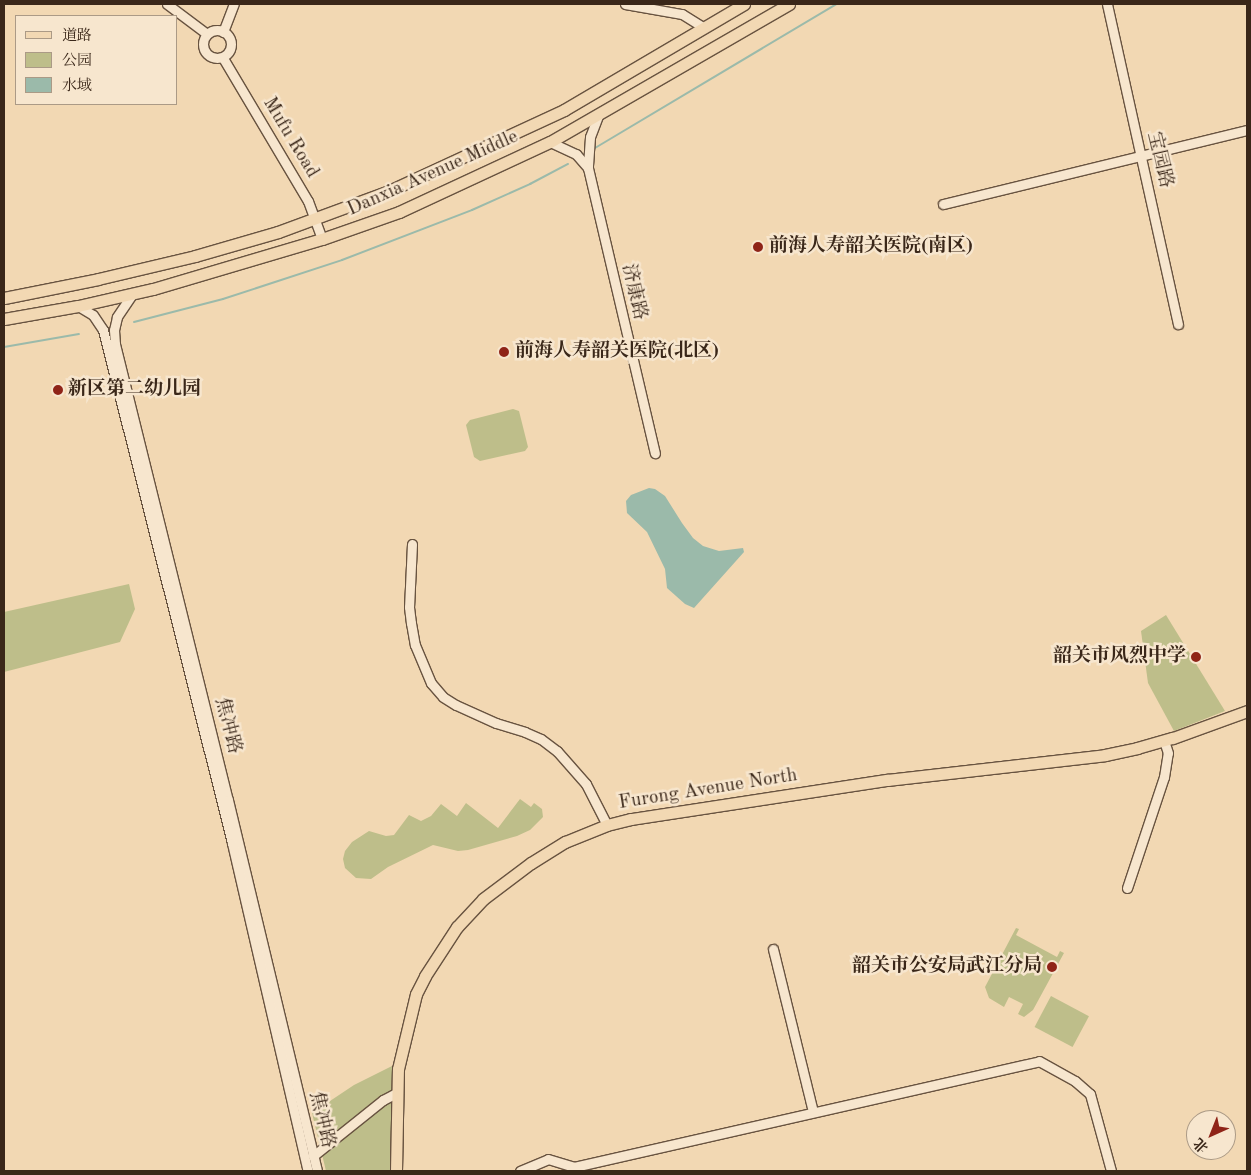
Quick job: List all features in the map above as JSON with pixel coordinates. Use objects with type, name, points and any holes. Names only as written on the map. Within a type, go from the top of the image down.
[{"type":"main road","name":"Danxia Avenue Middle","points":[[4,298],[148,268],[236,244],[389,191],[564,110],[744,4]]},
{"type":"main road","name":"Danxia Avenue Middle","points":[[4,319],[78,306],[202,276],[322,239],[399,212],[550,142],[790,4]]},
{"type":"main road","name":"Furong Avenue North","points":[[396,1171],[396,1092],[401,1050],[416,994],[432,963],[457,926],[484,899],[531,862],[565,842],[607,825],[644,817],[887,780],[1105,755],[1164,741],[1247,710]]},
{"type":"street","points":[[168,4],[207,34]]},
{"type":"street","points":[[223,32],[234,4]]},
{"type":"street","points":[[625,4],[682,14],[704,28]]},
{"type":"street","name":"宝园路","points":[[1107,4],[1178,324]]},
{"type":"street","points":[[215,30],[223,32],[230,38],[231,47],[223,58],[209,57],[204,50],[203,41],[207,34],[215,30]]},
{"type":"street","name":"Mufu Road","points":[[223,58],[308,201],[322,239]]},
{"type":"street","name":"济康路","points":[[598,116],[590,137],[588,168],[654,453]]},
{"type":"street","points":[[943,204],[1247,130]]},
{"type":"street","points":[[550,142],[576,154],[588,168]]},
{"type":"street","name":"焦冲路","points":[[133,293],[118,313],[114,324],[115,344],[226,790],[317,1171]]},
{"type":"street","name":"焦冲路","points":[[78,306],[93,314],[103,330],[232,843],[305,1170]]},
{"type":"street","points":[[412,544],[409,607],[411,623],[415,645],[430,683],[443,697],[456,705],[496,723],[526,732],[557,751],[586,784],[607,825]]},
{"type":"street","points":[[1127,888],[1164,777],[1168,753],[1164,741]]},
{"type":"street","points":[[773,949],[813,1112]]},
{"type":"street","points":[[520,1171],[548,1159],[574,1167],[1039,1061],[1075,1081],[1090,1094],[1111,1171]]},
{"type":"street","points":[[313,1156],[383,1100],[396,1092]]},
{"type":"green space","points":[[513,409],[519,411],[528,447],[525,451],[480,461],[474,457],[466,425],[470,420]]},
{"type":"green space","points":[[129,584],[135,609],[120,642],[4,672],[4,612]]},
{"type":"green space","points":[[1166,615],[1225,711],[1174,731],[1148,683],[1141,631]]},
{"type":"green space","points":[[520,799],[531,807],[534,803],[542,809],[543,817],[530,830],[517,836],[468,850],[458,851],[433,845],[388,867],[371,879],[356,878],[345,868],[343,859],[345,851],[352,842],[369,831],[386,836],[394,835],[409,815],[421,821],[431,816],[441,804],[457,816],[466,803],[498,828]]},
{"type":"green space","points":[[1016,928],[1019,929],[1016,935],[1057,957],[1060,951],[1064,953],[1033,1010],[1024,1017],[1018,1014],[1023,1004],[1009,997],[1004,1007],[989,998],[985,987]]},
{"type":"green space","points":[[1051,996],[1089,1016],[1073,1047],[1035,1027]]},
{"type":"green space","points":[[392,1066],[392,1171],[326,1171],[312,1113],[354,1085]]},
{"type":"water","points":[[649,488],[655,489],[665,496],[693,538],[703,546],[719,551],[743,548],[744,552],[694,608],[685,604],[667,588],[665,569],[647,532],[627,513],[626,501],[631,495]]},
{"type":"waterway","points":[[595,148],[837,4]]},
{"type":"waterway","points":[[134,322],[223,299],[342,260],[472,210],[530,184],[568,164]]},
{"type":"waterway","points":[[4,347],[79,334]]},
{"type":"place","name":"前海人寿韶关医院(南区)","points":[[758,247]]},
{"type":"place","name":"前海人寿韶关医院(北区)","points":[[504,352]]},
{"type":"place","name":"新区第二幼儿园","points":[[58,390]]},
{"type":"place","name":"韶关市风烈中学","points":[[1196,657]]},
{"type":"place","name":"韶关市公安局武江分局","points":[[1052,967]]}]
